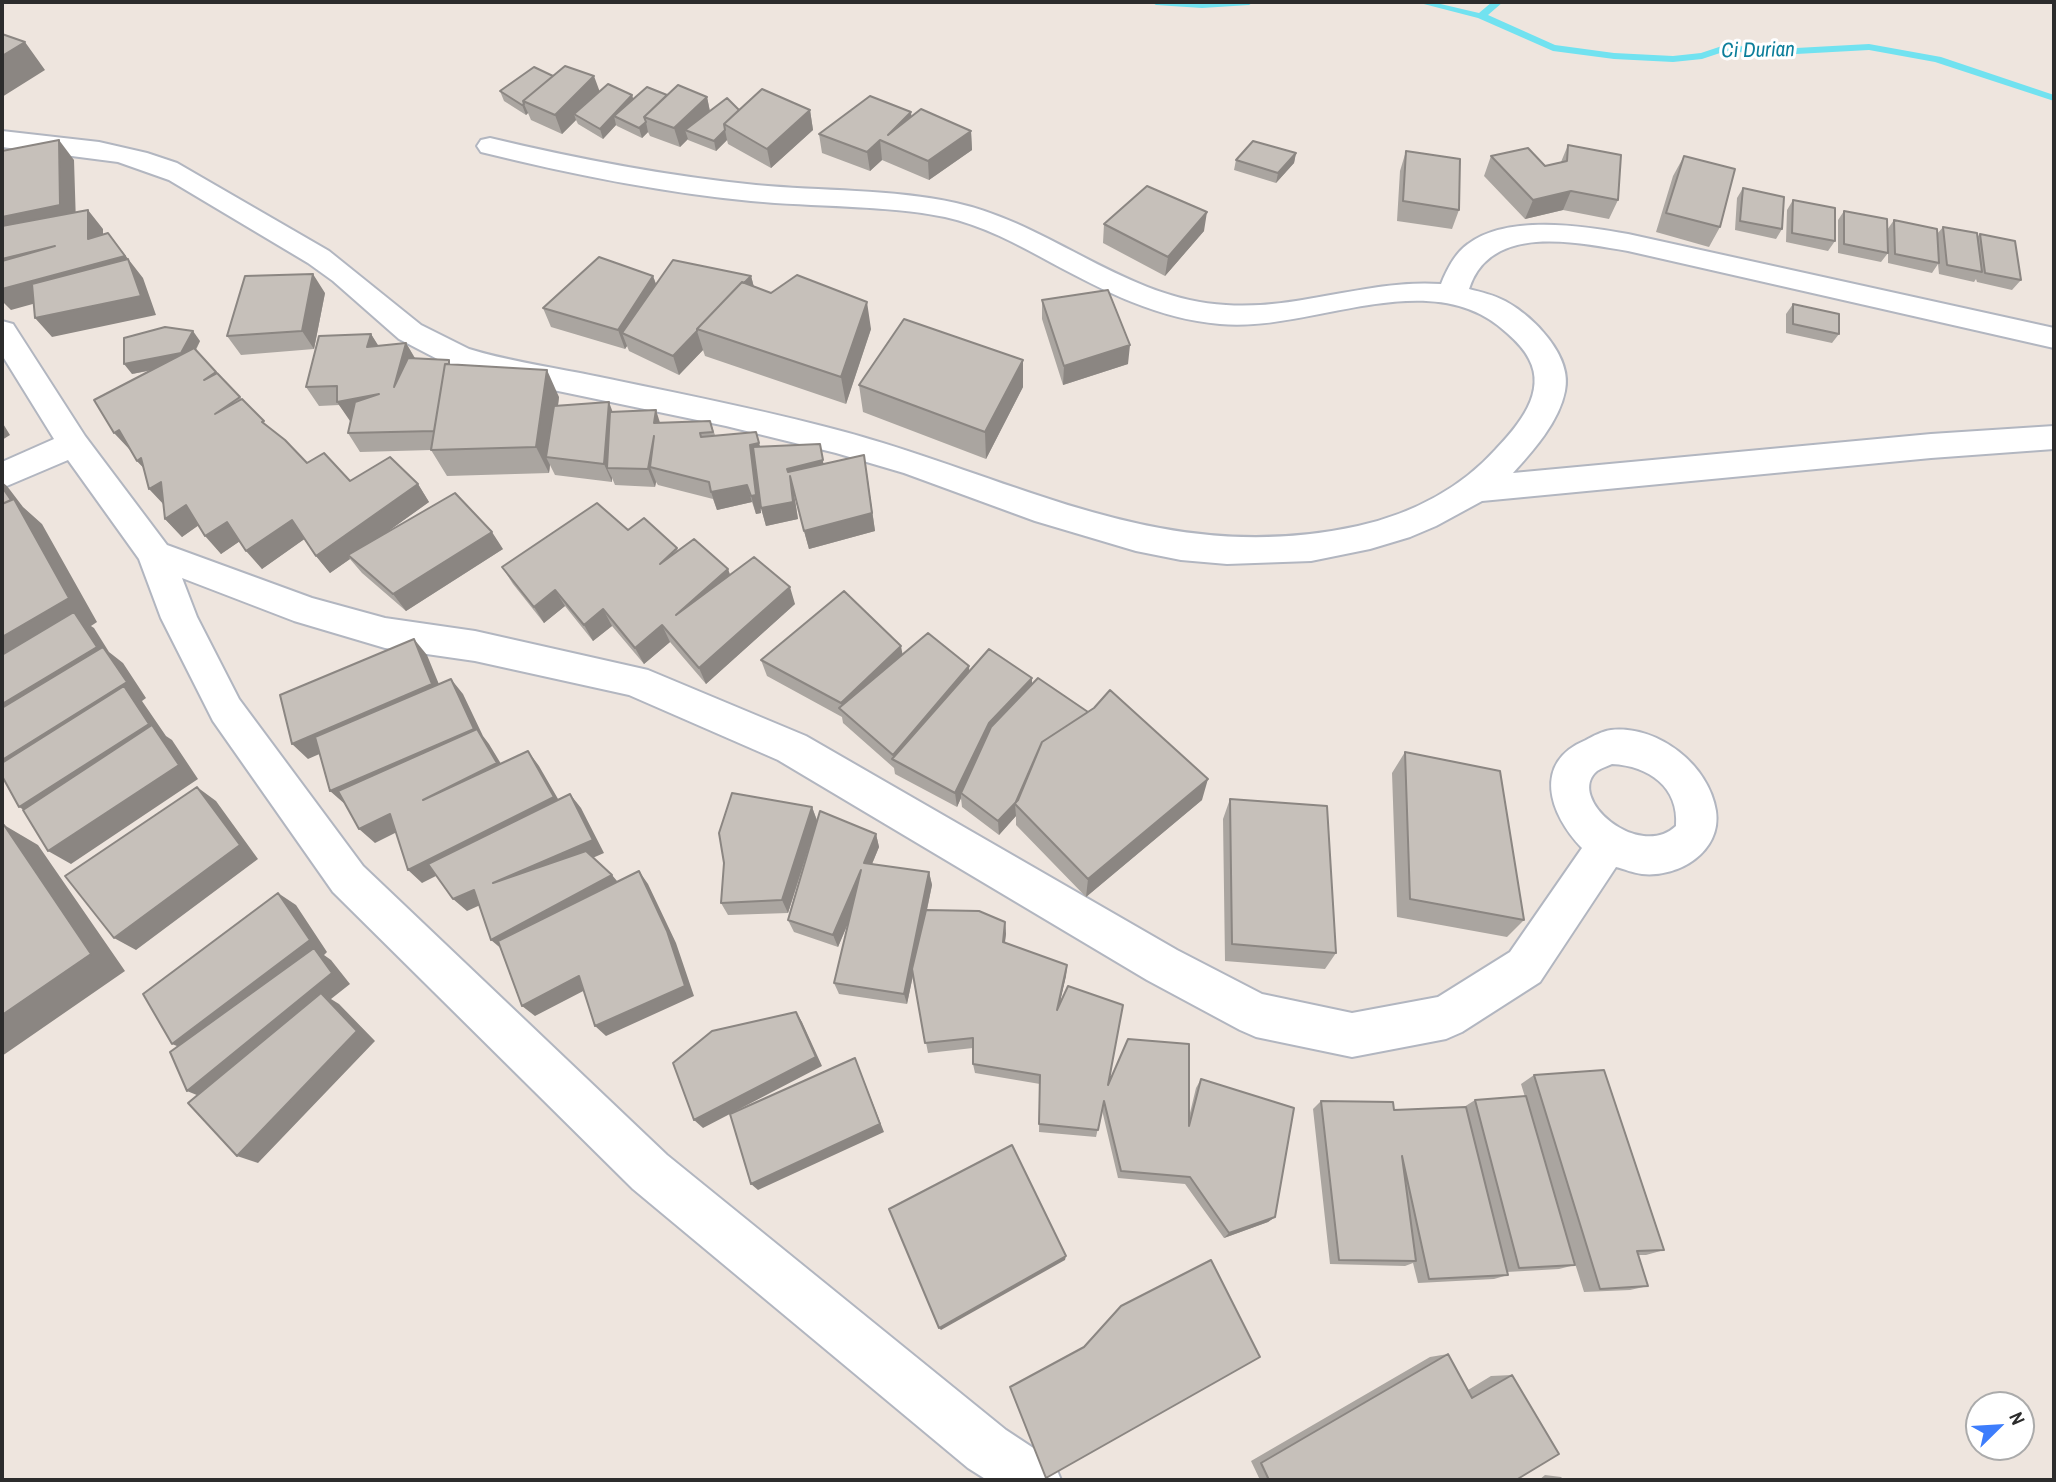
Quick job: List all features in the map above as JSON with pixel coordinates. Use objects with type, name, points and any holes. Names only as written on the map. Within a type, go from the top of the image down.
[{"type":"street","points":[[2,139],[75,146],[161,165],[333,267],[399,326],[439,349],[485,364],[871,450],[1097,528],[1162,544],[1231,552],[1317,546],[1378,534],[1426,518],[1476,489],[1527,434],[1547,402],[1551,377],[1539,347],[1516,323],[1490,305],[1451,295],[1376,295],[1301,310],[1254,315],[1212,315],[1184,310],[1148,298],[1045,248],[956,212],[920,206],[750,193],[615,174],[490,146]]},
{"type":"street","points":[[1451,295],[1461,266],[1479,248],[1510,237],[1549,234],[1608,240],[1771,272],[2054,338]]},
{"type":"street","points":[[2,331],[74,444],[155,554],[179,618],[226,710],[348,879],[650,1172],[987,1448],[1034,1480]]},
{"type":"street","points":[[1476,489],[1904,448],[2054,438]]},
{"type":"street","points":[[2,476],[74,444]]},
{"type":"street","points":[[155,554],[307,611],[385,633],[475,646],[635,681],[792,748],[1163,965],[1256,1015],[1352,1035],[1446,1017],[1525,967],[1608,844]]},
{"type":"building","points":[[2,34],[25,42],[2,56]]},
{"type":"building","points":[[565,66],[594,76],[555,115],[523,101]]},
{"type":"building","points":[[534,67],[553,76],[523,101],[524,104],[500,91]]},
{"type":"building","points":[[608,84],[632,95],[600,129],[574,114]]},
{"type":"building","points":[[678,85],[707,97],[674,128],[644,117]]},
{"type":"building","points":[[647,87],[667,95],[644,117],[646,122],[639,128],[614,116]]},
{"type":"building","points":[[762,89],[810,110],[767,149],[724,124]]},
{"type":"building","points":[[870,96],[911,112],[888,135],[921,109],[971,131],[928,161],[880,140],[867,152],[819,134]]},
{"type":"building","points":[[727,98],[739,110],[724,124],[725,130],[714,141],[685,130]]},
{"type":"building","points":[[59,140],[60,205],[2,217],[2,151]]},
{"type":"building","points":[[1253,141],[1296,153],[1278,173],[1236,160]]},
{"type":"building","points":[[1568,145],[1621,155],[1618,200],[1571,191],[1533,200],[1491,156],[1528,148],[1545,166],[1567,161]]},
{"type":"building","points":[[1406,151],[1460,159],[1459,210],[1403,201]]},
{"type":"building","points":[[1684,156],[1735,169],[1720,227],[1666,213]]},
{"type":"building","points":[[1147,186],[1207,212],[1168,257],[1104,224]]},
{"type":"building","points":[[1743,188],[1784,197],[1782,229],[1740,221]]},
{"type":"building","points":[[1793,200],[1835,208],[1835,241],[1792,233]]},
{"type":"building","points":[[88,210],[88,239],[108,233],[125,256],[2,289],[2,261],[55,246],[2,259],[2,226]]},
{"type":"building","points":[[1844,211],[1887,219],[1888,253],[1844,244]]},
{"type":"building","points":[[1894,220],[1937,229],[1939,263],[1895,254]]},
{"type":"building","points":[[1943,227],[1977,233],[1982,272],[1947,265]]},
{"type":"building","points":[[1980,234],[2015,241],[2021,280],[1985,273]]},
{"type":"building","points":[[599,257],[653,276],[618,330],[543,308]]},
{"type":"building","points":[[128,259],[141,296],[35,318],[32,284]]},
{"type":"building","points":[[673,260],[751,276],[742,282],[673,356],[622,333]]},
{"type":"building","points":[[313,274],[302,331],[227,336],[245,276]]},
{"type":"building","points":[[797,275],[867,302],[841,377],[697,329],[742,282],[771,293]]},
{"type":"building","points":[[1108,290],[1130,345],[1064,366],[1042,300]]},
{"type":"building","points":[[1793,304],[1839,314],[1839,334],[1793,324]]},
{"type":"building","points":[[904,319],[1023,360],[985,432],[859,385]]},
{"type":"building","points":[[165,327],[193,331],[181,353],[124,364],[124,338]]},
{"type":"building","points":[[371,334],[367,347],[406,343],[394,387],[408,358],[449,360],[449,364],[445,364],[434,431],[348,433],[355,402],[379,394],[337,402],[337,386],[306,387],[319,336]]},
{"type":"building","points":[[194,348],[216,372],[204,380],[217,373],[240,397],[215,414],[242,399],[264,421],[262,422],[285,440],[307,463],[324,453],[350,481],[390,457],[418,484],[316,556],[292,520],[246,551],[227,522],[205,536],[186,505],[165,519],[161,482],[149,489],[141,458],[137,461],[119,430],[114,433],[94,400]]},
{"type":"building","points":[[445,364],[547,370],[536,447],[431,450]]},
{"type":"building","points":[[609,402],[604,464],[546,457],[554,406]]},
{"type":"building","points":[[656,410],[654,423],[710,421],[713,432],[700,433],[701,437],[756,432],[759,443],[750,445],[756,495],[751,496],[747,485],[711,492],[709,482],[650,467],[654,436],[648,469],[607,468],[610,412]]},
{"type":"building","points":[[820,444],[823,460],[787,469],[788,472],[864,455],[872,513],[804,531],[790,476],[793,502],[761,508],[753,447]]},
{"type":"building","points":[[2,487],[11,500],[2,504]]},
{"type":"building","points":[[455,493],[492,532],[393,594],[348,555]]},
{"type":"building","points":[[14,499],[69,598],[2,637],[2,504]]},
{"type":"building","points":[[597,503],[628,530],[644,518],[677,548],[660,564],[694,539],[728,569],[676,615],[754,557],[790,587],[699,668],[662,625],[635,648],[603,609],[584,625],[555,590],[534,607],[502,567]]},
{"type":"building","points":[[844,591],[901,646],[841,703],[761,660]]},
{"type":"building","points":[[74,612],[97,647],[2,704],[2,655]]},
{"type":"building","points":[[928,633],[969,666],[893,755],[839,708]]},
{"type":"building","points":[[414,639],[432,684],[292,744],[280,695]]},
{"type":"building","points":[[103,647],[127,682],[2,760],[2,708]]},
{"type":"building","points":[[989,649],[1032,678],[989,723],[955,793],[892,759]]},
{"type":"building","points":[[1038,678],[1088,712],[1042,742],[1018,800],[998,821],[961,793],[991,727]]},
{"type":"building","points":[[451,679],[474,729],[330,791],[315,737]]},
{"type":"building","points":[[124,686],[149,724],[19,807],[2,776],[2,763]]},
{"type":"building","points":[[1110,690],[1208,779],[1088,879],[1015,804],[1042,742],[1094,708]]},
{"type":"building","points":[[152,725],[179,765],[48,851],[23,810]]},
{"type":"building","points":[[477,729],[497,763],[423,800],[528,751],[554,797],[408,870],[390,814],[359,829],[338,791]]},
{"type":"building","points":[[1405,752],[1500,771],[1524,920],[1410,899]]},
{"type":"building","points":[[197,787],[240,845],[114,938],[65,876]]},
{"type":"building","points":[[732,793],[812,807],[782,900],[721,903],[724,863],[719,833]]},
{"type":"building","points":[[570,794],[593,840],[493,883],[586,851],[612,875],[491,940],[474,890],[453,899],[428,864]]},
{"type":"building","points":[[1230,799],[1327,806],[1336,953],[1232,944]]},
{"type":"building","points":[[820,811],[876,834],[864,863],[929,872],[904,994],[834,983],[861,870],[833,935],[788,920]]},
{"type":"building","points":[[4,825],[91,954],[2,1015],[2,827]]},
{"type":"building","points":[[639,871],[667,931],[685,986],[595,1026],[579,976],[522,1006],[498,941]]},
{"type":"building","points":[[278,893],[310,940],[172,1044],[143,994]]},
{"type":"building","points":[[926,910],[979,911],[1005,922],[1003,942],[1067,965],[1057,1010],[1068,986],[1123,1005],[1108,1085],[1128,1039],[1189,1044],[1189,1126],[1201,1079],[1294,1108],[1275,1217],[1229,1233],[1190,1177],[1121,1171],[1104,1101],[1098,1130],[1039,1124],[1040,1075],[973,1064],[973,1038],[925,1043],[912,969]]},
{"type":"building","points":[[314,948],[332,973],[187,1091],[170,1052]]},
{"type":"building","points":[[321,993],[357,1031],[237,1156],[188,1103]]},
{"type":"building","points":[[796,1012],[816,1057],[694,1120],[673,1063],[712,1031]]},
{"type":"building","points":[[855,1058],[880,1124],[751,1184],[730,1114]]},
{"type":"building","points":[[1604,1070],[1664,1250],[1637,1251],[1648,1286],[1600,1289],[1534,1075]]},
{"type":"building","points":[[1526,1096],[1575,1265],[1519,1268],[1475,1100]]},
{"type":"building","points":[[1321,1101],[1393,1102],[1394,1110],[1466,1107],[1508,1275],[1429,1279],[1402,1156],[1416,1261],[1339,1260]]},
{"type":"building","points":[[1012,1145],[1066,1256],[939,1328],[889,1209]]},
{"type":"building","points":[[1211,1260],[1260,1357],[1046,1478],[1010,1387],[1084,1347],[1121,1306]]},
{"type":"building","points":[[1448,1354],[1472,1398],[1512,1375],[1559,1454],[1516,1480],[1269,1480],[1261,1463]]},
{"type":"waterway","name":"Ci Durian","points":[[1156,2],[1202,5],[1249,2]]},
{"type":"waterway","name":"Ci Durian","points":[[1421,2],[1481,16]]},
{"type":"waterway","points":[[1481,16],[1498,2]]},
{"type":"waterway","name":"Ci Durian","points":[[1481,16],[1553,48],[1614,56],[1673,59],[1702,56],[1725,48],[1778,52],[1869,47],[1937,59],[2054,98]]}]
